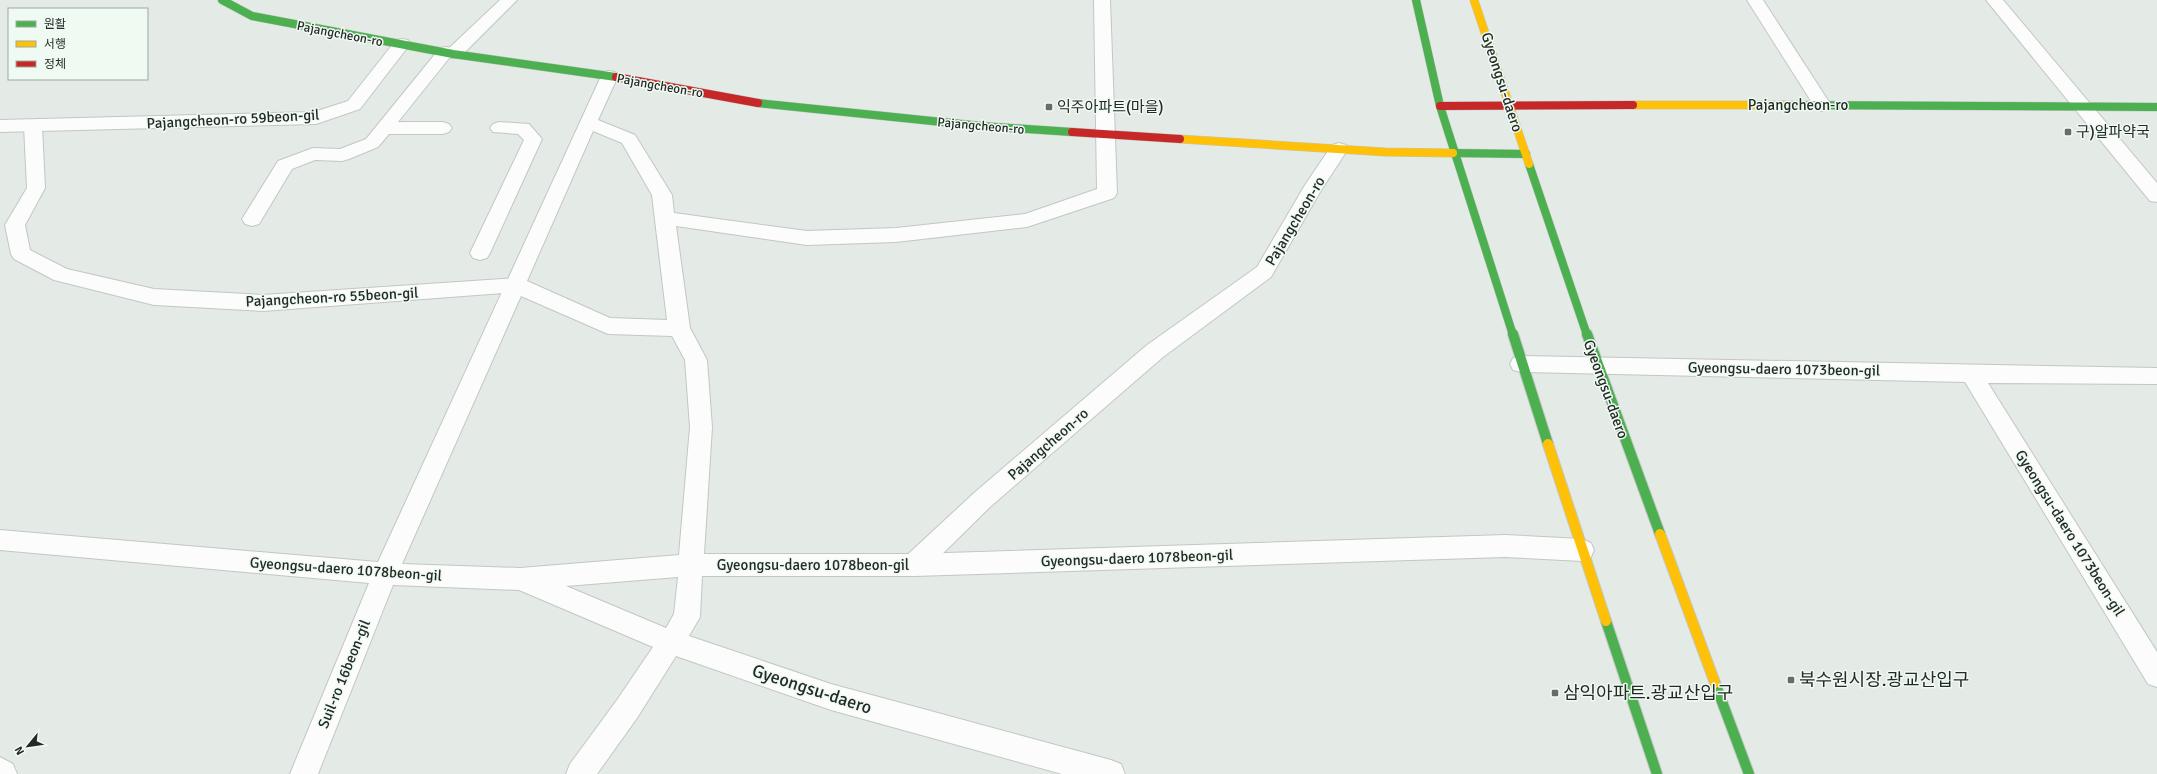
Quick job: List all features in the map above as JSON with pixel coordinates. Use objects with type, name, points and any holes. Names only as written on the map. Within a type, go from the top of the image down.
[{"type":"street","name":"Pajangcheon-ro","points":[[222,0],[252,16],[449,53],[609,76],[758,103],[981,126],[1385,152],[1526,154]]},
{"type":"street","points":[[252,219],[285,164],[313,154],[342,155],[372,143],[449,53],[509,0]]},
{"type":"street","points":[[664,218],[807,238],[896,235],[959,229],[1027,220],[1108,193],[1104,134],[1102,0]]},
{"type":"street","points":[[1416,0],[1440,106],[1582,550],[1657,774]]},
{"type":"street","name":"Gyeongsu-daero","points":[[1474,0],[1597,365],[1749,774]]},
{"type":"street","points":[[1755,0],[1822,105]]},
{"type":"street","points":[[1994,0],[2157,196]]},
{"type":"street","name":"Pajangcheon-ro 59beon-gil","points":[[0,126],[316,118],[354,105],[402,44]]},
{"type":"street","points":[[385,574],[609,76]]},
{"type":"street","name":"Pajangcheon-ro","points":[[1440,106],[1822,105],[2082,106],[2157,108]]},
{"type":"street","points":[[580,774],[687,617],[701,427],[696,360],[679,328],[662,194],[629,138],[588,122]]},
{"type":"street","name":"Pajangcheon-ro 55beon-gil","points":[[33,126],[36,188],[15,225],[21,254],[61,275],[154,297],[263,303],[516,285],[608,326],[679,328]]},
{"type":"street","points":[[384,128],[443,128]]},
{"type":"street","points":[[480,253],[533,139],[524,128],[499,128]]},
{"type":"street","name":"Pajangcheon-ro","points":[[914,565],[982,500],[1155,351],[1264,272],[1312,190],[1339,149]]},
{"type":"street","name":"Gyeongsu-daero 1073beon-gil","points":[[1522,364],[1971,374],[2157,376]]},
{"type":"street","name":"Gyeongsu-daero 1073beon-gil","points":[[1971,374],[2156,673]]},
{"type":"street","name":"Gyeongsu-daero 1078beon-gil","points":[[0,540],[385,574],[520,579],[692,565],[914,565],[1505,546],[1582,550]]},
{"type":"street","name":"Suil-ro 16beon-gil","points":[[304,774],[385,574]]},
{"type":"street","name":"Gyeongsu-daero","points":[[520,579],[671,642],[831,697],[1111,774]]},
{"type":"traffic: fast","points":[[222,0],[252,16],[453,54],[616,77]]},
{"type":"traffic: fast","points":[[1416,0],[1440,106],[1548,444]]},
{"type":"traffic: fast","points":[[758,103],[981,126],[1072,132]]},
{"type":"traffic: fast","points":[[1785,105],[2157,107]]},
{"type":"traffic: fast","points":[[1453,153],[1526,154]]},
{"type":"traffic: fast","points":[[1529,164],[1597,365],[1660,534]]},
{"type":"traffic: fast","points":[[1606,621],[1657,774]]},
{"type":"traffic: fast","points":[[1715,683],[1749,774]]},
{"type":"traffic: slow","points":[[1474,0],[1529,164]]},
{"type":"traffic: slow","points":[[1633,105],[1785,105]]},
{"type":"traffic: slow","points":[[1180,139],[1385,152],[1453,153]]},
{"type":"traffic: slow","points":[[1548,444],[1606,621]]},
{"type":"traffic: slow","points":[[1660,534],[1715,683]]},
{"type":"traffic: jam","points":[[616,77],[758,103]]},
{"type":"traffic: jam","points":[[1440,106],[1633,105]]},
{"type":"traffic: jam","points":[[1072,132],[1180,139]]},
{"type":"place","name":"익주아파트(마을)","points":[[1049,107]]},
{"type":"place","name":"구)알파약국","points":[[2068,132]]},
{"type":"place","name":"북수원시장.광교산입구","points":[[1791,680]]},
{"type":"place","name":"삼익아파트.광교산입구","points":[[1555,693]]}]
